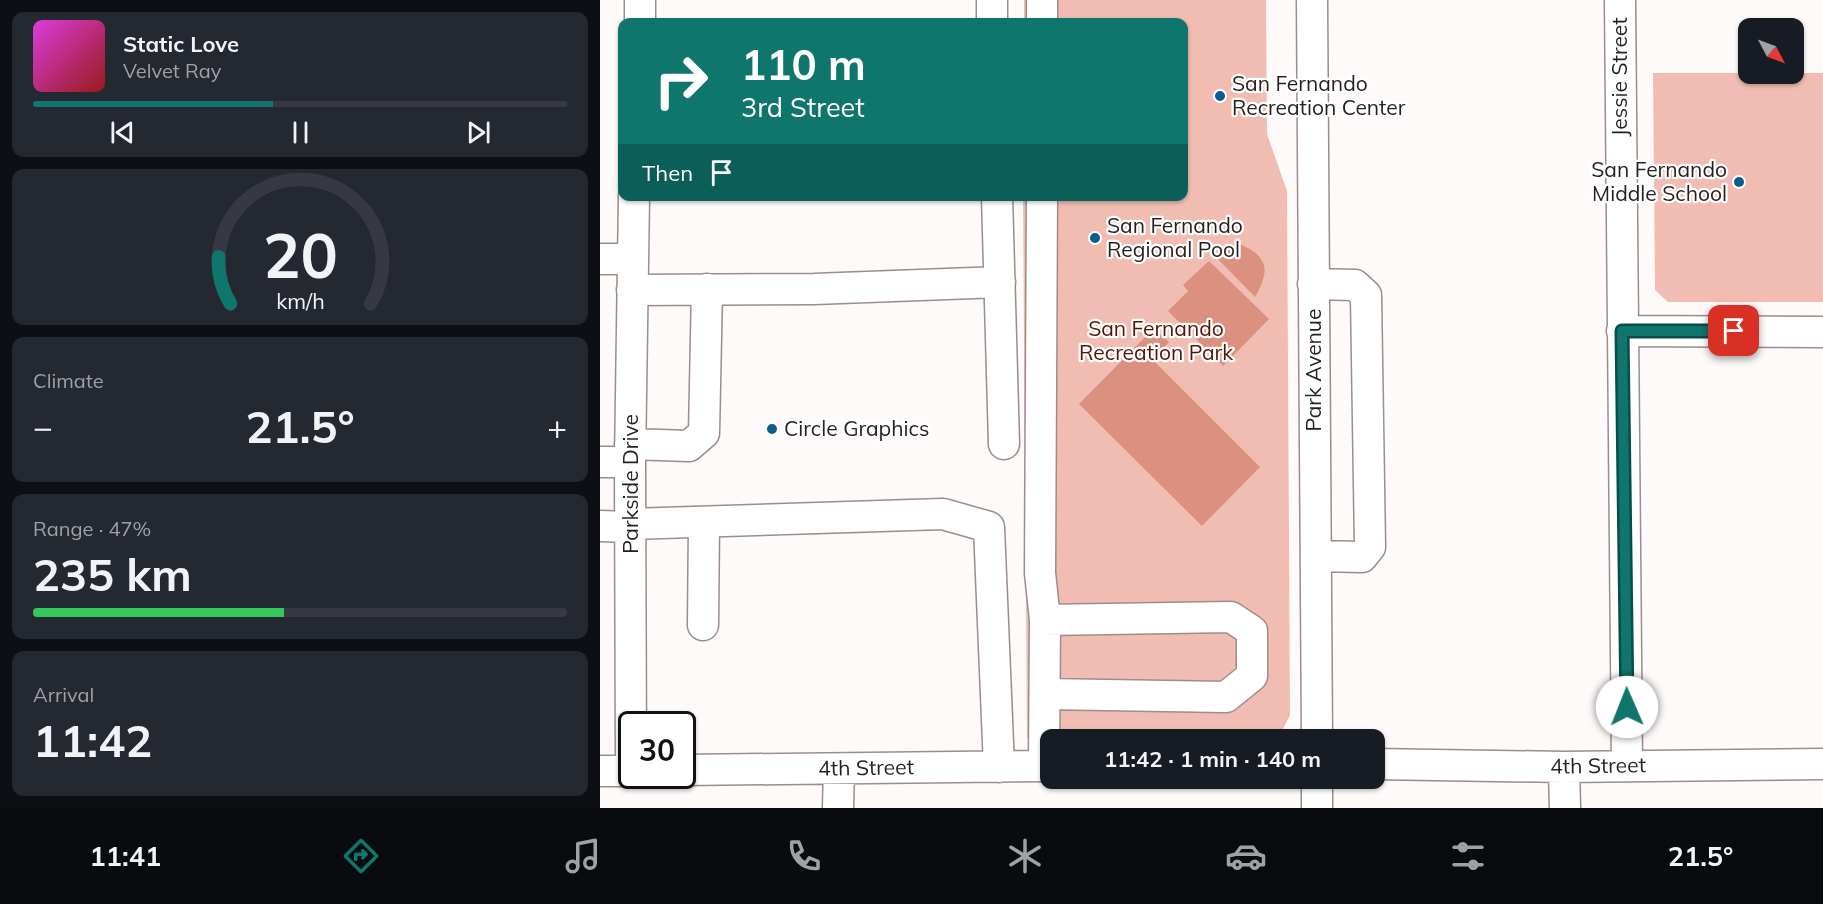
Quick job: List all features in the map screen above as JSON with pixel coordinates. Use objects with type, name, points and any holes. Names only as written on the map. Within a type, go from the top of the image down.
[{"type":"street","points":[[640,0],[640,18]]},
{"type":"street","points":[[992,0],[992,18]]},
{"type":"street","points":[[1042,0],[1042,18]]},
{"type":"street","name":"Park Avenue","points":[[1312,0],[1317,729]]},
{"type":"street","name":"Jessie Street","points":[[1620,0],[1627,765]]},
{"type":"street","name":"Parkside Drive","points":[[632,711],[630,453],[634,201]]},
{"type":"street","points":[[998,201],[1004,444]]},
{"type":"street","points":[[1042,201],[1040,573],[1045,620],[1046,729]]},
{"type":"street","points":[[600,259],[632,259]]},
{"type":"street","points":[[632,290],[814,289],[1000,282]]},
{"type":"street","points":[[1313,284],[1354,285],[1366,295],[1370,547],[1362,557],[1316,556]]},
{"type":"street","points":[[600,462],[630,453],[689,446],[704,432],[707,289]]},
{"type":"street","points":[[1622,331],[1823,332]]},
{"type":"street","points":[[600,526],[943,514],[989,527],[999,767]]},
{"type":"street","points":[[703,625],[704,522]]},
{"type":"street","points":[[1045,620],[1232,617],[1252,631],[1252,676],[1226,697],[1045,694]]},
{"type":"street","name":"4th Street","points":[[1385,764],[1564,767],[1823,764]]},
{"type":"street","name":"4th Street","points":[[696,770],[1040,766]]},
{"type":"street","points":[[1564,767],[1565,808]]},
{"type":"street","points":[[838,768],[838,808]]},
{"type":"street","points":[[600,771],[618,771]]},
{"type":"street","points":[[1317,789],[1317,808]]},
{"type":"green space","name":"San Fernando Recreation Park","points":[[1024,0],[1266,0],[1267,134],[1287,191],[1290,715],[1283,729],[1040,729],[1040,738],[1027,738],[1023,201],[1188,201],[1188,18],[1024,18]]},
{"type":"green space","name":"San Fernando Middle School","points":[[1653,73],[1738,73],[1738,84],[1804,84],[1804,73],[1823,73],[1823,302],[1668,302],[1655,290]]},
{"type":"shaded area","points":[[1240,244],[1257,254],[1264,266],[1263,280],[1255,297],[1215,256]]},
{"type":"shaded area","points":[[1209,261],[1269,319],[1223,366],[1168,311],[1188,291],[1183,285]]},
{"type":"shaded area","points":[[1154,328],[1169,342],[1153,360],[1260,467],[1202,526],[1079,404]]},
{"type":"place","name":"San Fernando Recreation Center","points":[[1220,96]]},
{"type":"place","name":"San Fernando Middle School","points":[[1739,182]]},
{"type":"place","name":"San Fernando Regional Pool","points":[[1095,238]]},
{"type":"place","name":"Circle Graphics","points":[[772,429]]},
{"type":"route","points":[[1627,707],[1622,331],[1734,331]]}]
